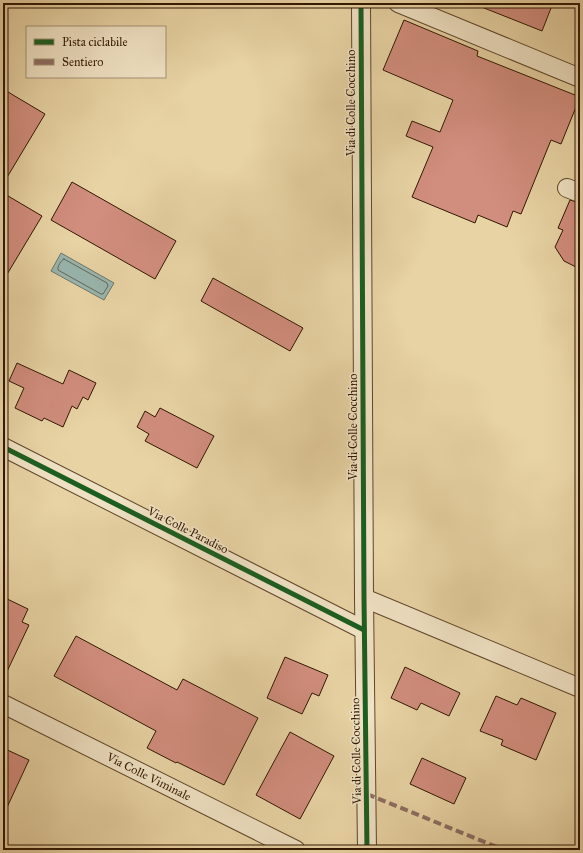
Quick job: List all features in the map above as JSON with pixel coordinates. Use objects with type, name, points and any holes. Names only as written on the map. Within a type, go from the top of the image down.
[{"type":"street","name":"Via di Colle Cocchino","points":[[361,3],[364,630],[367,850]]},
{"type":"street","points":[[398,3],[580,78]]},
{"type":"street","name":"Via Colle Paradiso","points":[[3,447],[364,630]]},
{"type":"street","points":[[364,598],[580,688]]},
{"type":"street","name":"Via Colle Viminale","points":[[3,704],[296,850]]},
{"type":"water","points":[[61,253],[114,283],[104,300],[51,271]]},
{"type":"building","points":[[553,3],[542,31],[474,4]]},
{"type":"building","points":[[404,20],[478,51],[477,56],[580,97],[561,144],[551,140],[521,214],[513,211],[507,227],[478,215],[475,223],[412,197],[433,147],[406,136],[412,121],[440,132],[453,100],[383,70]]},
{"type":"building","points":[[3,89],[45,114],[3,184]]},
{"type":"building","points":[[72,182],[176,241],[155,279],[51,220]]},
{"type":"building","points":[[3,193],[42,216],[3,281]]},
{"type":"building","points":[[570,200],[580,203],[580,269],[564,261],[555,247],[563,230],[558,228]]},
{"type":"building","points":[[213,278],[303,328],[290,351],[201,301]]},
{"type":"building","points":[[17,363],[63,384],[69,370],[96,383],[88,400],[83,397],[77,409],[72,406],[63,427],[44,418],[42,421],[15,408],[24,388],[9,381]]},
{"type":"building","points":[[160,408],[214,436],[197,468],[145,441],[149,434],[137,427],[145,411],[155,417]]},
{"type":"building","points":[[3,597],[28,609],[22,622],[29,625],[3,680]]},
{"type":"building","points":[[76,636],[177,690],[183,679],[258,718],[224,785],[147,748],[156,731],[54,676]]},
{"type":"building","points":[[285,657],[328,675],[319,696],[312,693],[302,714],[267,698]]},
{"type":"building","points":[[405,667],[460,693],[449,716],[421,703],[417,710],[391,698]]},
{"type":"building","points":[[496,696],[517,705],[521,698],[556,713],[536,760],[501,745],[503,740],[480,731]]},
{"type":"building","points":[[290,732],[334,756],[300,819],[256,795]]},
{"type":"building","points":[[3,748],[29,760],[3,816]]},
{"type":"building","points":[[422,758],[466,778],[454,804],[410,784]]},
{"type":"marked path","points":[[367,794],[504,850]]},
{"type":"cycle path","points":[[361,3],[364,598],[367,850]]},
{"type":"cycle path","points":[[3,447],[364,630]]}]
